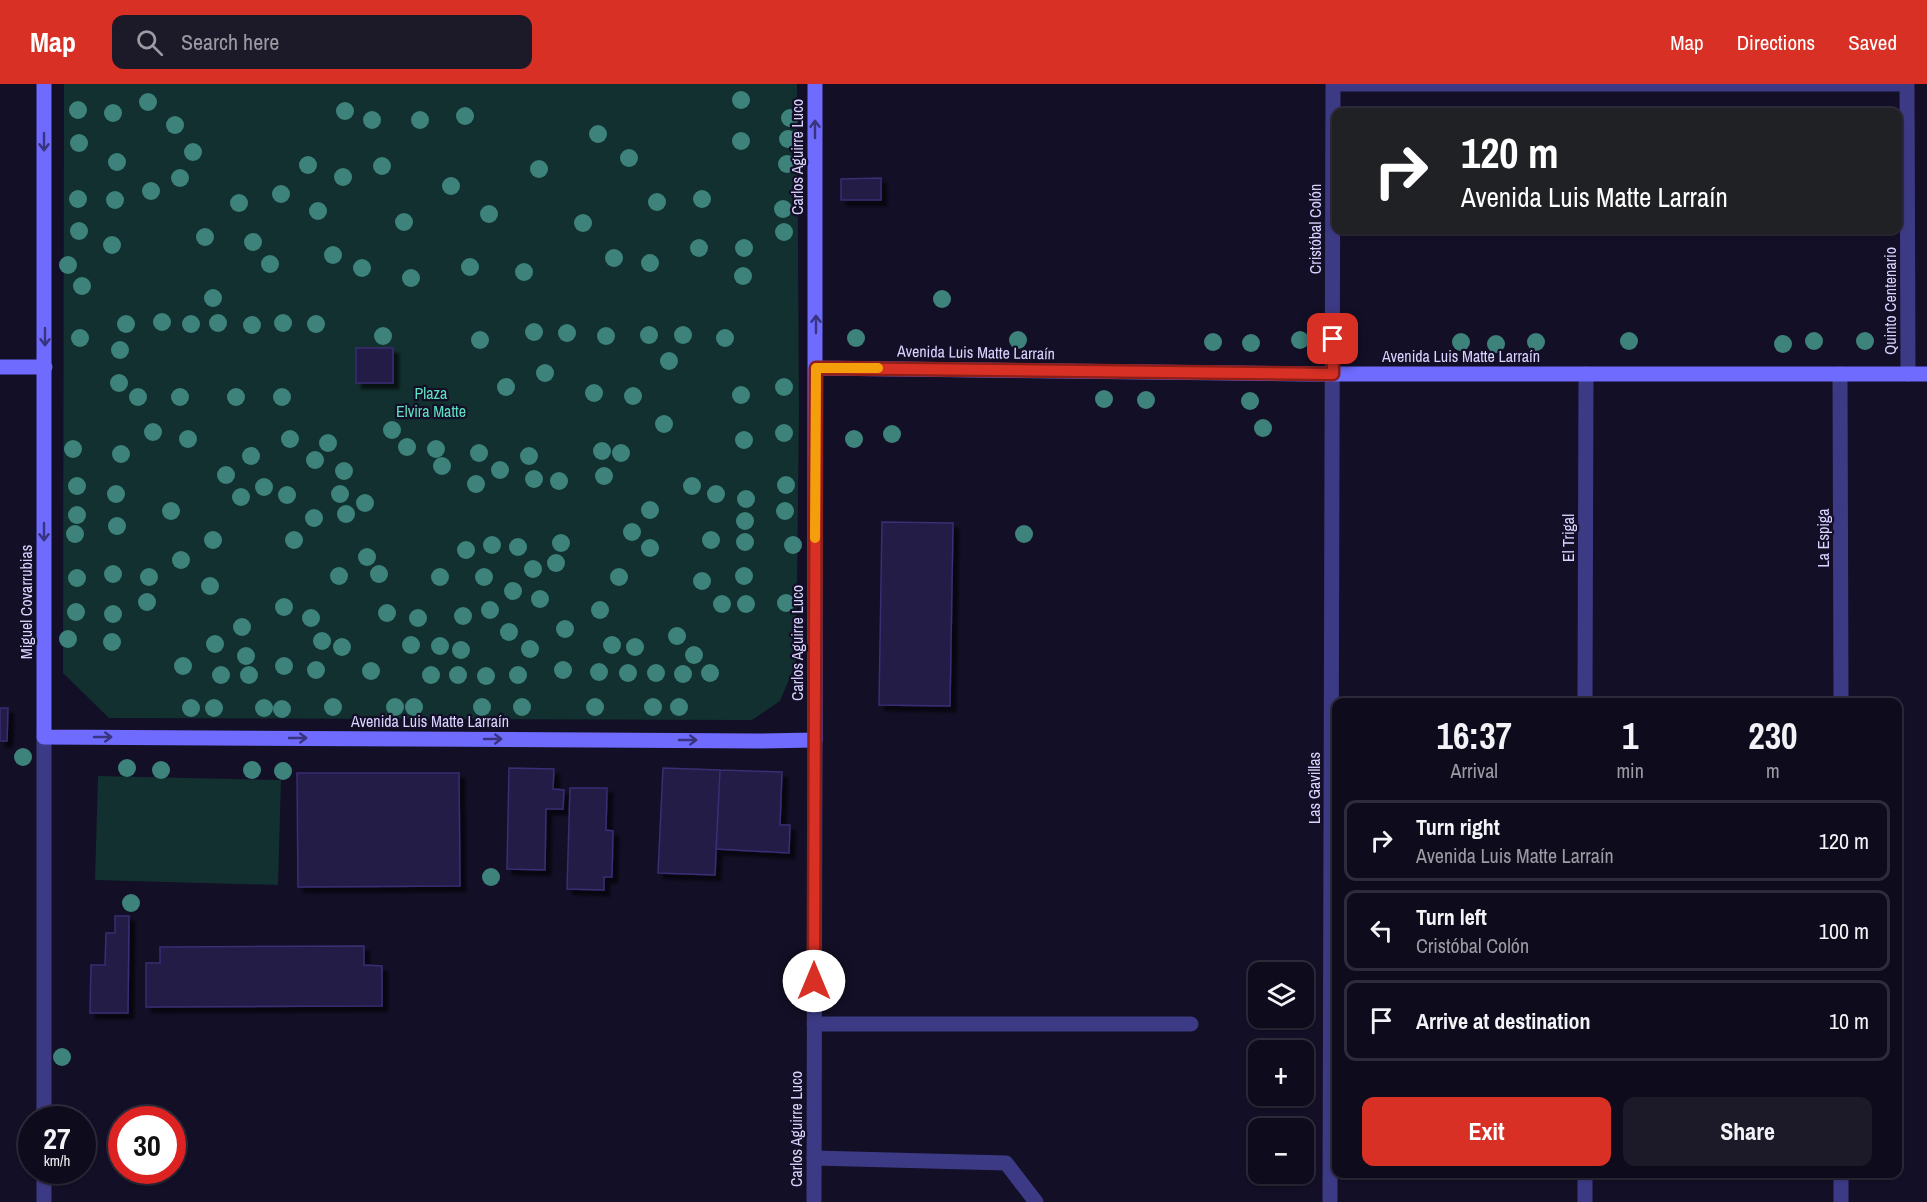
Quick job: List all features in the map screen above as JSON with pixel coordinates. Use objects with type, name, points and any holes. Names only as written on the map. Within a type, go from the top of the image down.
[{"type":"street","name":"Miguel Covarrubias","points":[[44,84],[44,1106]]},
{"type":"street","name":"Carlos Aguirre Luco","points":[[814,1202],[815,84]]},
{"type":"street","points":[[1333,84],[1907,84]]},
{"type":"street","name":"Cristóbal Colón","points":[[1333,84],[1333,108]]},
{"type":"street","name":"Quinto Centenario","points":[[1907,84],[1908,374]]},
{"type":"street","name":"Cristóbal Colón","points":[[1333,234],[1333,374]]},
{"type":"street","points":[[0,367],[45,367]]},
{"type":"street","name":"Avenida Luis Matte Larraín","points":[[816,368],[1333,374],[1927,374]]},
{"type":"street","name":"Las Gavillas","points":[[1330,1202],[1333,374]]},
{"type":"street","name":"El Trigal","points":[[1586,374],[1586,698]]},
{"type":"street","name":"La Espiga","points":[[1840,374],[1840,698]]},
{"type":"street","name":"Avenida Luis Matte Larraín","points":[[44,737],[815,740]]},
{"type":"street","points":[[814,1024],[1191,1024]]},
{"type":"street","points":[[814,1158],[1006,1163],[1036,1202]]},
{"type":"street","points":[[1585,1178],[1585,1202]]},
{"type":"street","points":[[1841,1178],[1841,1202]]},
{"type":"street","points":[[44,1184],[44,1202]]},
{"type":"green space","name":"Plaza Elvira Matte","points":[[64,84],[797,84],[799,414],[796,663],[780,701],[752,720],[109,718],[63,673]]},
{"type":"green space","points":[[98,776],[281,780],[278,885],[95,880]]},
{"type":"building","points":[[881,178],[881,200],[841,200],[841,179]]},
{"type":"building","points":[[356,348],[393,348],[393,383],[356,383]]},
{"type":"building","points":[[882,522],[953,523],[950,706],[879,705]]},
{"type":"building","points":[[0,708],[8,708],[7,741],[0,741]]},
{"type":"building","points":[[509,768],[554,769],[553,789],[564,790],[563,809],[546,809],[545,870],[507,869]]},
{"type":"building","points":[[663,768],[720,770],[715,875],[658,873]]},
{"type":"building","points":[[720,770],[782,772],[780,825],[790,825],[789,853],[716,849]]},
{"type":"building","points":[[297,773],[459,773],[460,886],[298,887]]},
{"type":"building","points":[[570,788],[607,788],[606,830],[613,831],[612,877],[604,877],[604,890],[567,889]]},
{"type":"building","points":[[115,916],[129,916],[128,1013],[90,1013],[91,965],[105,965],[106,933],[115,933]]},
{"type":"building","points":[[364,946],[364,965],[382,966],[382,1006],[146,1007],[146,963],[160,963],[160,947]]},
{"type":"slow traffic","points":[[815,538],[816,368],[878,368]]},
{"type":"route","points":[[814,981],[816,368],[1333,374],[1333,339]]}]
